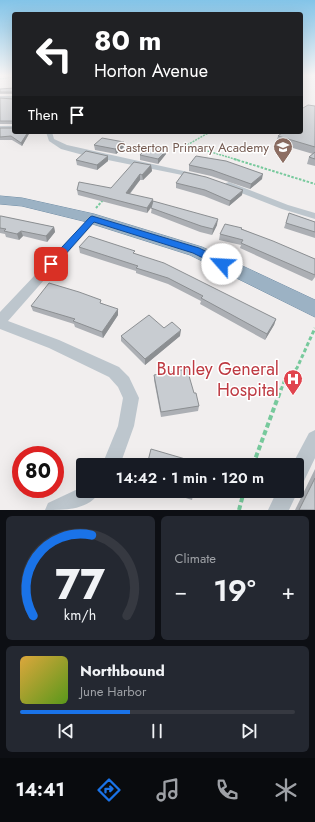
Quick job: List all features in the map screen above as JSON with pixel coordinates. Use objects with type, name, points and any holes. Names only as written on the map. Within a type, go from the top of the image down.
[{"type":"highway","points":[[0,200],[22,202],[90,218],[196,250],[315,309]]},
{"type":"street","points":[[0,128],[12,128]]},
{"type":"street","points":[[50,134],[51,140],[71,149],[208,179]]},
{"type":"street","points":[[220,182],[285,207],[315,216]]},
{"type":"street","points":[[90,218],[0,322],[54,344],[114,372],[124,382],[131,398],[126,426],[114,458]]},
{"type":"street","points":[[304,460],[315,439]]},
{"type":"street","points":[[56,510],[81,498]]},
{"type":"street","points":[[278,510],[284,498]]},
{"type":"path","points":[[206,134],[187,145],[315,184]]},
{"type":"path","points":[[90,218],[104,199]]},
{"type":"path","points":[[256,458],[285,379],[297,368],[315,328]]},
{"type":"path","points":[[239,510],[242,498]]},
{"type":"building","points":[[0,100],[12,100],[12,121],[0,121]]},
{"type":"building","points":[[308,105],[315,106],[315,147],[278,136],[280,134],[303,134],[303,108]]},
{"type":"building","points":[[0,128],[12,128],[12,134],[27,134],[21,143],[11,136],[0,137]]},
{"type":"building","points":[[102,138],[124,142],[115,149],[94,145]]},
{"type":"building","points":[[148,146],[167,150],[158,159],[140,155]]},
{"type":"building","points":[[86,151],[108,156],[97,165],[76,160]]},
{"type":"building","points":[[315,152],[315,159],[309,157]]},
{"type":"building","points":[[196,156],[226,161],[263,174],[251,184],[212,170],[189,165]]},
{"type":"building","points":[[134,162],[151,165],[142,175],[140,174],[126,193],[153,199],[147,208],[77,190],[79,182],[111,188]]},
{"type":"building","points":[[184,172],[206,177],[243,190],[230,201],[205,190],[176,183]]},
{"type":"building","points":[[153,201],[218,219],[213,229],[201,226],[151,208]]},
{"type":"building","points":[[289,213],[315,222],[315,232],[286,223]]},
{"type":"building","points":[[0,216],[54,227],[46,236],[21,231],[17,234],[4,231],[6,229],[0,228]]},
{"type":"building","points":[[225,224],[242,228],[241,229],[315,259],[315,275],[241,243],[243,240],[220,234]]},
{"type":"building","points":[[89,236],[135,251],[133,253],[164,263],[276,319],[267,334],[201,298],[203,296],[168,278],[136,268],[138,266],[79,247]]},
{"type":"building","points":[[49,283],[101,300],[100,303],[118,309],[102,332],[73,321],[75,319],[31,306]]},
{"type":"building","points":[[149,315],[164,328],[172,322],[181,330],[145,359],[121,336]]},
{"type":"building","points":[[187,369],[199,406],[161,412],[154,375]]},
{"type":"building","points":[[151,449],[182,458],[149,458]]},
{"type":"building","points":[[315,478],[315,510],[299,510]]},
{"type":"place","name":"Casterton Primary Academy","points":[[283,164]]},
{"type":"place","name":"Burnley General Hospital","points":[[293,396]]},
{"type":"route","points":[[51,264],[92,219],[196,250],[222,264]]}]
